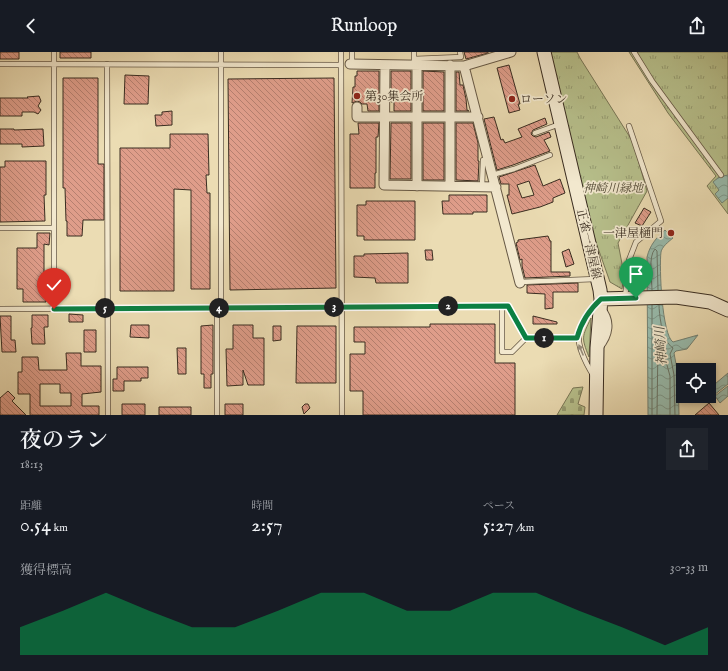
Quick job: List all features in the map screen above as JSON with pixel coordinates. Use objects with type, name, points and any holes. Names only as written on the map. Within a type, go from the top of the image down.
[{"type":"main road","name":"正雀一津屋線","points":[[544,52],[598,279],[601,304],[597,348],[596,415]]},
{"type":"main road","points":[[601,304],[630,299],[676,297],[710,302],[728,310]]},
{"type":"street","points":[[348,64],[385,65],[415,63],[464,66],[511,52]]},
{"type":"street","points":[[415,63],[417,186]]},
{"type":"street","points":[[385,65],[383,117],[384,185],[496,187]]},
{"type":"street","points":[[450,65],[450,186]]},
{"type":"street","points":[[464,66],[520,283]]},
{"type":"street","points":[[357,107],[357,117],[478,117]]},
{"type":"lane","points":[[54,52],[54,309]]},
{"type":"lane","points":[[217,415],[221,52]]},
{"type":"lane","points":[[341,52],[348,64]]},
{"type":"lane","points":[[342,415],[342,307],[348,64],[352,52]]},
{"type":"lane","points":[[414,52],[415,63],[461,57],[460,52]]},
{"type":"lane","points":[[634,52],[652,81],[721,175]]},
{"type":"lane","points":[[0,64],[348,64]]},
{"type":"lane","points":[[107,64],[108,415]]},
{"type":"lane","points":[[535,133],[561,124]]},
{"type":"lane","points":[[629,126],[661,221],[636,242],[629,260],[630,299]]},
{"type":"lane","points":[[492,175],[514,169],[550,155]]},
{"type":"lane","points":[[482,187],[483,160]]},
{"type":"lane","points":[[0,228],[54,228]]},
{"type":"lane","points":[[520,283],[598,279]]},
{"type":"lane","points":[[596,380],[588,367],[577,338],[585,318],[591,308],[601,304]]},
{"type":"lane","points":[[502,306],[502,352],[512,352],[526,338],[577,338]]},
{"type":"lane","points":[[0,309],[508,306],[526,338]]},
{"type":"green space","name":"神崎川緑地","points":[[548,52],[577,52],[633,142],[647,191],[618,243],[624,274],[622,289],[610,282],[592,231]]},
{"type":"green space","points":[[629,52],[728,52],[728,214],[707,186],[716,176],[668,113]]},
{"type":"green space","points":[[591,318],[589,357],[584,341],[584,333]]},
{"type":"green space","points":[[583,387],[578,404],[585,407],[584,415],[557,415],[573,388]]},
{"type":"water","points":[[728,175],[728,198],[722,203],[715,194],[719,190],[713,182],[719,177]]},
{"type":"water","name":"神崎川","points":[[665,230],[673,238],[664,246],[661,252],[660,260],[662,300],[669,337],[673,342],[698,335],[687,349],[676,351],[674,353],[676,364],[676,403],[679,403],[679,415],[648,415],[647,257],[654,242]]},
{"type":"water","points":[[728,373],[728,384],[716,393],[716,383]]},
{"type":"water","points":[[728,386],[728,396],[720,403],[716,395]]},
{"type":"building","points":[[0,52],[19,52],[19,59],[0,59]]},
{"type":"building","points":[[60,52],[91,52],[91,58],[60,58]]},
{"type":"building","points":[[464,52],[488,52],[488,53],[466,59]]},
{"type":"building","points":[[509,65],[520,104],[518,104],[520,110],[509,113],[497,68]]},
{"type":"building","points":[[357,71],[379,71],[379,111],[368,111],[367,104],[362,104],[357,101],[352,103],[353,87],[355,87],[355,76],[357,76]]},
{"type":"building","points":[[391,71],[411,71],[411,111],[394,111],[394,102],[391,102]]},
{"type":"building","points":[[423,71],[444,72],[444,111],[423,111]]},
{"type":"building","points":[[456,72],[459,72],[460,85],[463,85],[467,110],[469,111],[456,111]]},
{"type":"building","points":[[125,75],[149,76],[148,104],[124,104]]},
{"type":"building","points":[[63,78],[98,78],[98,164],[104,164],[104,220],[83,220],[82,236],[67,236],[65,188],[63,188]]},
{"type":"building","points":[[334,78],[336,288],[230,290],[228,79]]},
{"type":"building","points":[[39,96],[41,101],[38,106],[41,110],[38,114],[34,112],[22,112],[22,116],[0,116],[0,98],[28,98],[27,97]]},
{"type":"building","points":[[172,111],[172,125],[156,126],[155,115],[162,115],[162,112]]},
{"type":"building","points":[[494,117],[501,140],[503,139],[505,143],[522,137],[518,129],[545,118],[547,124],[533,130],[531,134],[536,137],[549,132],[551,137],[544,140],[550,151],[497,170],[484,119]]},
{"type":"building","points":[[358,123],[379,123],[378,137],[376,137],[375,188],[350,188],[350,134],[359,134]]},
{"type":"building","points":[[391,123],[411,123],[411,179],[390,179]]},
{"type":"building","points":[[423,123],[444,123],[444,180],[423,180]]},
{"type":"building","points":[[456,123],[473,123],[478,143],[478,181],[456,180]]},
{"type":"building","points":[[0,129],[43,129],[44,146],[22,147],[22,144],[0,144]]},
{"type":"building","points":[[170,134],[208,134],[209,175],[206,175],[207,193],[210,193],[210,289],[191,289],[191,190],[174,189],[174,291],[120,291],[120,148],[170,148]]},
{"type":"building","points":[[5,161],[46,161],[46,195],[44,195],[45,221],[0,222],[0,167],[5,167]]},
{"type":"building","points":[[535,165],[543,186],[560,179],[565,193],[553,198],[553,202],[512,214],[507,195],[509,195],[509,184],[501,184],[499,177]],"holes":[[[529,181],[534,195],[522,198],[517,185]]]},
{"type":"building","points":[[449,195],[487,195],[487,212],[473,212],[473,214],[443,214],[442,201],[449,201]]},
{"type":"building","points":[[366,201],[415,201],[415,240],[364,240],[364,236],[357,236],[357,205],[366,205]]},
{"type":"building","points":[[644,208],[651,212],[642,226],[635,223]]},
{"type":"building","points":[[37,233],[50,233],[49,245],[44,244],[44,296],[46,296],[46,302],[23,302],[23,289],[17,289],[17,248],[37,248]]},
{"type":"building","points":[[548,236],[551,241],[551,272],[570,272],[570,276],[525,278],[522,259],[520,260],[516,243],[518,240]]},
{"type":"building","points":[[569,249],[574,264],[566,267],[562,252]]},
{"type":"building","points":[[425,250],[432,250],[433,260],[426,260]]},
{"type":"building","points":[[408,253],[408,283],[376,283],[375,278],[354,277],[354,256],[364,256],[364,254]]},
{"type":"building","points":[[578,283],[578,292],[553,292],[553,308],[545,309],[545,294],[527,293],[527,285]]},
{"type":"building","points":[[69,314],[83,315],[83,322],[69,322]]},
{"type":"building","points":[[32,315],[48,315],[48,327],[44,327],[45,344],[32,344]]},
{"type":"building","points":[[0,316],[11,316],[11,340],[15,340],[16,352],[2,352]]},
{"type":"building","points":[[533,316],[557,322],[557,324],[533,324]]},
{"type":"building","points":[[430,324],[495,324],[495,363],[515,363],[515,415],[363,415],[363,391],[350,391],[350,354],[365,354],[365,342],[354,342],[354,327],[430,327]]},
{"type":"building","points":[[131,325],[149,325],[149,338],[130,337]]},
{"type":"building","points":[[213,325],[213,374],[211,374],[211,388],[204,388],[204,374],[201,374],[201,326]]},
{"type":"building","points":[[233,325],[253,325],[253,338],[264,338],[264,385],[248,385],[243,370],[243,385],[227,386],[226,349],[233,349]]},
{"type":"building","points":[[273,326],[281,326],[281,340],[273,341]]},
{"type":"building","points":[[297,326],[336,326],[336,383],[296,383]]},
{"type":"building","points":[[84,330],[96,330],[96,352],[84,352]]},
{"type":"building","points":[[177,348],[186,348],[186,374],[178,374]]},
{"type":"building","points":[[66,353],[81,353],[81,366],[101,366],[101,392],[82,394],[82,406],[99,406],[99,415],[30,415],[30,394],[18,394],[18,372],[22,372],[22,357],[38,357],[39,370],[67,370]],"holes":[[[40,384],[60,384],[60,393],[71,393],[71,406],[40,406]]]},
{"type":"building","points":[[117,367],[148,367],[148,378],[141,378],[141,381],[124,381],[124,391],[113,391],[113,379],[117,379]]},
{"type":"building","points":[[8,391],[15,398],[12,401],[26,415],[0,415],[0,398]]},
{"type":"building","points":[[709,403],[719,415],[695,415]]},
{"type":"building","points":[[122,404],[145,404],[145,415],[122,415]]},
{"type":"building","points":[[225,404],[243,404],[243,415],[225,415]]},
{"type":"building","points":[[305,404],[308,404],[310,408],[304,414],[302,407]]},
{"type":"building","points":[[159,407],[191,407],[191,415],[159,415]]},
{"type":"place","name":"第30集会所","points":[[357,96]]},
{"type":"place","name":"ローソン","points":[[512,99]]},
{"type":"place","name":"一津屋樋門","points":[[671,233]]},
{"type":"route","points":[[54,309],[508,306],[526,338],[577,338],[585,318],[591,308],[601,299],[636,298]]}]
